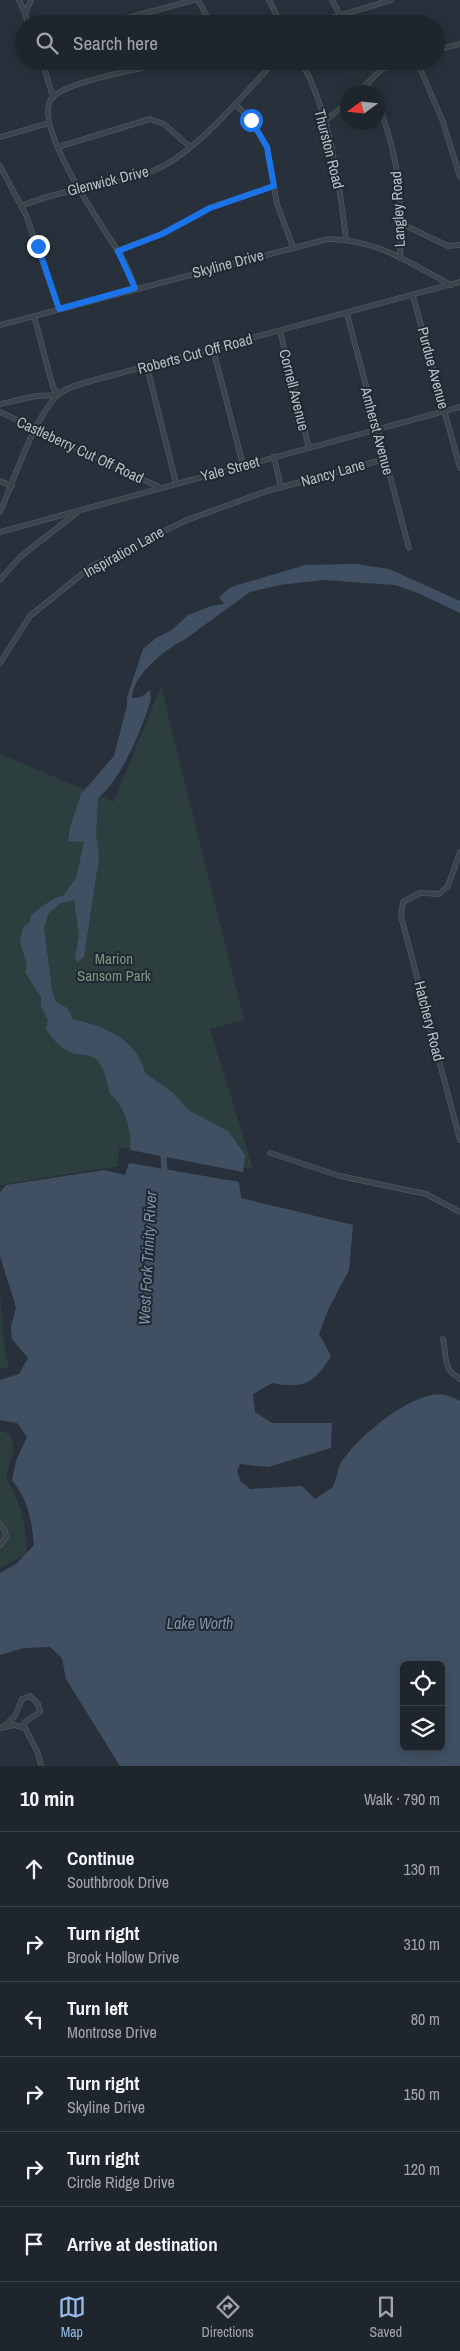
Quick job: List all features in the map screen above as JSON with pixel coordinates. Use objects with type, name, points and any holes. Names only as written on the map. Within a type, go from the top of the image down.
[{"type":"street","points":[[19,0],[25,13]]},
{"type":"street","points":[[25,13],[31,0]]},
{"type":"street","points":[[138,15],[194,0]]},
{"type":"street","points":[[198,0],[206,15]]},
{"type":"street","points":[[269,0],[276,15]]},
{"type":"street","points":[[332,0],[340,15],[391,0]]},
{"type":"street","points":[[445,48],[460,44]]},
{"type":"street","points":[[45,70],[53,97]]},
{"type":"street","points":[[133,70],[106,76],[63,91],[53,97],[48,105],[49,123],[58,147],[79,190],[118,251],[135,288]]},
{"type":"street","name":"Glenwick Drive","points":[[21,206],[53,195],[127,180],[172,161],[190,147],[235,104],[267,70]]},
{"type":"street","name":"Thurston Road","points":[[305,70],[325,121],[337,169],[346,239]]},
{"type":"street","points":[[367,85],[381,70]]},
{"type":"street","points":[[420,70],[443,122],[460,177]]},
{"type":"street","points":[[235,104],[251,120],[267,147],[277,204],[293,247]]},
{"type":"street","points":[[325,121],[340,109]]},
{"type":"street","points":[[58,147],[150,118],[164,124],[190,147]]},
{"type":"street","points":[[0,137],[49,123]]},
{"type":"street","name":"Langley Road","points":[[385,127],[397,166],[402,224],[400,258]]},
{"type":"street","points":[[0,166],[21,206],[38,246],[59,309]]},
{"type":"street","points":[[118,251],[162,234],[210,208],[274,186]]},
{"type":"street","points":[[402,224],[448,246],[460,245]]},
{"type":"street","name":"Skyline Drive","points":[[0,325],[135,288],[328,239],[346,239],[378,246],[451,285]]},
{"type":"street","name":"Roberts Cut Off Road","points":[[58,395],[76,386],[460,282]]},
{"type":"street","name":"Purdue Avenue","points":[[413,296],[460,468]]},
{"type":"street","name":"Amherst Avenue","points":[[347,314],[409,548]]},
{"type":"street","points":[[34,316],[53,387],[58,395]]},
{"type":"street","name":"Cornell Avenue","points":[[280,331],[309,448]]},
{"type":"street","points":[[213,348],[243,465]]},
{"type":"street","points":[[147,368],[176,483]]},
{"type":"street","points":[[0,404],[36,396],[58,395]]},
{"type":"street","points":[[0,512],[36,429],[47,409],[58,395]]},
{"type":"street","name":"Yale Street","points":[[0,532],[460,406]]},
{"type":"street","name":"Castleberry Cut Off Road","points":[[0,412],[160,488]]},
{"type":"street","points":[[274,457],[280,488]]},
{"type":"street","name":"Nancy Lane","points":[[280,488],[384,459]]},
{"type":"street","points":[[0,481],[12,486]]},
{"type":"street","name":"Inspiration Lane","points":[[0,663],[30,616],[92,566],[187,520],[280,488]]},
{"type":"street","points":[[0,580],[20,557],[83,508]]},
{"type":"street","name":"Hatchery Road","points":[[460,852],[448,886],[440,894],[420,893],[403,902],[401,916],[457,1119],[460,1140]]},
{"type":"street","points":[[270,1153],[340,1176],[426,1194],[460,1212]]},
{"type":"street","points":[[443,1339],[448,1370],[460,1379]]},
{"type":"street","points":[[0,1524],[5,1530],[6,1537],[0,1545]]},
{"type":"street","points":[[2,1727],[15,1716],[22,1698],[30,1696],[38,1704],[40,1712],[22,1726]]},
{"type":"street","points":[[2,1727],[22,1726]]},
{"type":"street","points":[[22,1726],[38,1753],[41,1766]]},
{"type":"green space","name":"Marion Sansom Park","points":[[161,686],[244,1020],[210,1029],[253,1169],[119,1147],[118,1166],[0,1185],[0,754],[114,802]]},
{"type":"green space","points":[[0,1291],[4,1346],[9,1367],[0,1369]]},
{"type":"green space","points":[[0,1430],[10,1435],[14,1448],[6,1477],[22,1514],[26,1554],[0,1568]]},
{"type":"water","points":[[356,564],[389,569],[460,601],[460,613],[420,594],[395,585],[324,580],[279,585],[250,592],[184,640],[168,649],[143,673],[133,690],[132,698],[141,697],[150,690],[151,699],[143,724],[123,766],[107,790],[98,798],[96,833],[99,857],[84,957],[77,962],[75,958],[79,935],[74,900],[61,903],[48,914],[44,928],[52,990],[56,1002],[67,1008],[73,1019],[107,1030],[118,1036],[135,1051],[145,1073],[172,1092],[190,1111],[228,1131],[245,1155],[243,1172],[130,1150],[131,1143],[126,1119],[119,1104],[110,1094],[101,1065],[95,1058],[72,1053],[64,1049],[46,1029],[48,1020],[41,1006],[41,997],[25,972],[27,965],[20,942],[23,927],[30,922],[31,915],[51,901],[64,895],[76,878],[84,842],[68,841],[70,828],[81,794],[114,756],[127,706],[127,698],[143,649],[156,638],[172,630],[188,615],[211,606],[224,604],[219,597],[231,587],[305,565]]},
{"type":"water","name":"Lake Worth","points":[[129,1163],[239,1182],[241,1198],[353,1225],[349,1270],[328,1310],[319,1334],[331,1356],[319,1373],[307,1382],[292,1385],[272,1383],[253,1394],[255,1412],[272,1423],[332,1423],[331,1448],[268,1467],[240,1464],[237,1471],[241,1482],[250,1489],[302,1486],[315,1499],[333,1487],[340,1465],[358,1442],[403,1407],[418,1399],[433,1395],[446,1395],[460,1401],[460,1766],[120,1766],[66,1679],[62,1658],[50,1647],[24,1648],[0,1655],[0,1573],[16,1564],[34,1545],[26,1503],[12,1480],[16,1461],[27,1437],[17,1423],[0,1420],[0,1380],[19,1374],[28,1358],[12,1339],[11,1327],[16,1307],[0,1256],[0,1192],[6,1185],[104,1170],[125,1175]]},
{"type":"waterway","name":"West Fork Trinity River","points":[[163,1149],[165,1178]]},
{"type":"route","points":[[38,246],[59,309],[135,288],[118,251],[162,234],[210,208],[242,195],[274,186],[267,147],[251,120]]}]
